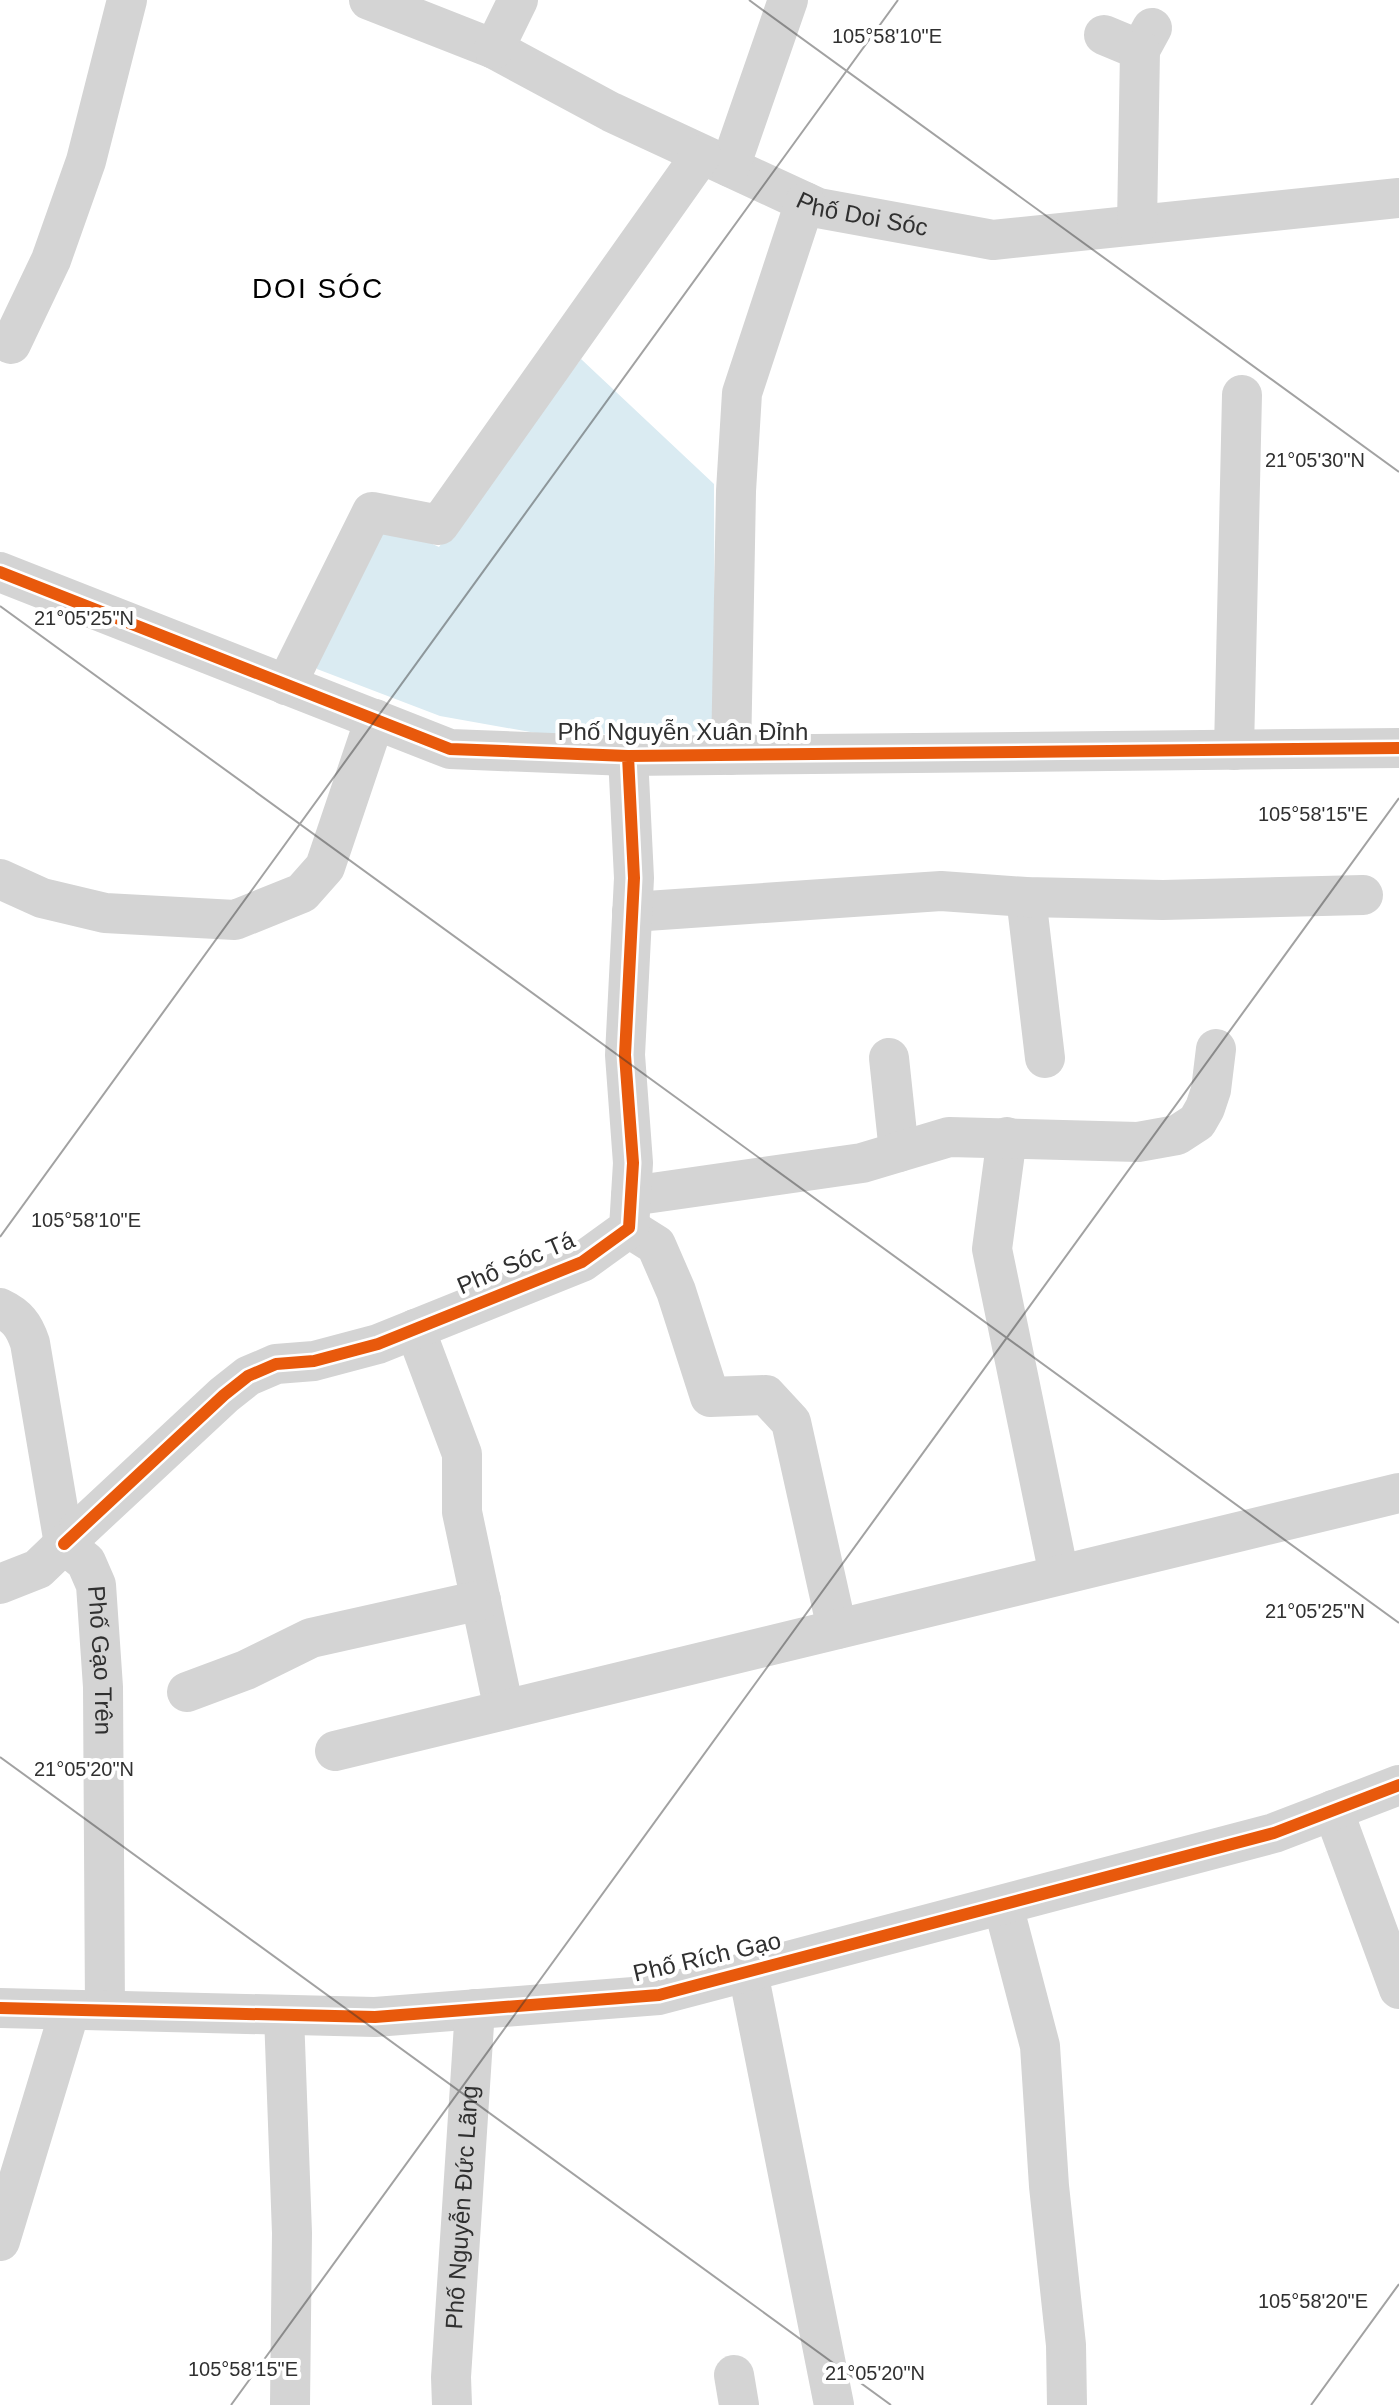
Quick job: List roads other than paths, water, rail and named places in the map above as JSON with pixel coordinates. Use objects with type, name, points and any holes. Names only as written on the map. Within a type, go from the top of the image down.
[{"type":"street","points":[[11,344],[51,260],[86,161],[127,0]]},
{"type":"street","name":"Phố Doi Sóc","points":[[369,0],[494,49],[611,112],[818,208],[993,240],[1399,198]]},
{"type":"street","points":[[494,49],[518,0]]},
{"type":"street","points":[[286,685],[372,512],[439,525],[716,161],[788,0]]},
{"type":"street","points":[[1132,37],[1137,225]]},
{"type":"street","points":[[731,755],[736,491],[742,393],[805,202]]},
{"type":"street","points":[[1234,750],[1242,395]]},
{"type":"street","name":"Phố Nguyễn Xuân Đỉnh","points":[[0,572],[450,749],[628,756],[1399,748]]},
{"type":"street","points":[[0,879],[42,898],[105,913],[235,920],[302,893],[325,867],[375,719]]},
{"type":"street","points":[[628,756],[634,878],[625,1055],[633,1163],[630,1212],[656,1245],[676,1291],[710,1397],[766,1395],[791,1422],[837,1629]]},
{"type":"street","points":[[632,912],[941,891],[1026,897],[1163,900],[1363,895]]},
{"type":"street","points":[[1026,897],[1045,1058]]},
{"type":"street","points":[[630,1212],[862,1163],[949,1137],[1138,1142],[1177,1135],[1197,1122],[1205,1108],[1211,1090],[1216,1049]]},
{"type":"street","points":[[889,1058],[899,1152]]},
{"type":"street","points":[[1007,1137],[992,1249],[1059,1575]]},
{"type":"street","name":"Phố Sóc Tá","points":[[64,1544],[248,1376],[276,1364],[314,1361],[378,1344],[582,1262],[630,1212]]},
{"type":"street","points":[[0,1308],[14,1315],[25,1329],[30,1343],[64,1544],[38,1569],[0,1584]]},
{"type":"street","points":[[415,1329],[462,1454],[462,1512],[504,1710]]},
{"type":"street","points":[[335,1751],[1399,1493]]},
{"type":"street","name":"Phố Gạo Trên","points":[[0,2241],[88,2010],[103,1687],[96,1585],[86,1562],[64,1544]]},
{"type":"street","points":[[187,1692],[246,1670],[311,1638],[481,1600]]},
{"type":"street","name":"Phố Rích Gạo","points":[[0,2008],[375,2017],[659,1995],[1274,1833],[1399,1785]]},
{"type":"street","points":[[1333,1810],[1399,1989]]},
{"type":"street","points":[[1003,1905],[1040,2046],[1049,2186],[1066,2345],[1067,2405]]},
{"type":"street","points":[[748,1972],[834,2405]]},
{"type":"street","name":"Phố Nguyễn Đức Lãng","points":[[452,2405],[451,2377],[475,2009]]},
{"type":"street","points":[[284,2015],[292,2233],[290,2405]]},
{"type":"district","name":"DOI SÓC","points":[[318,288]]}]
